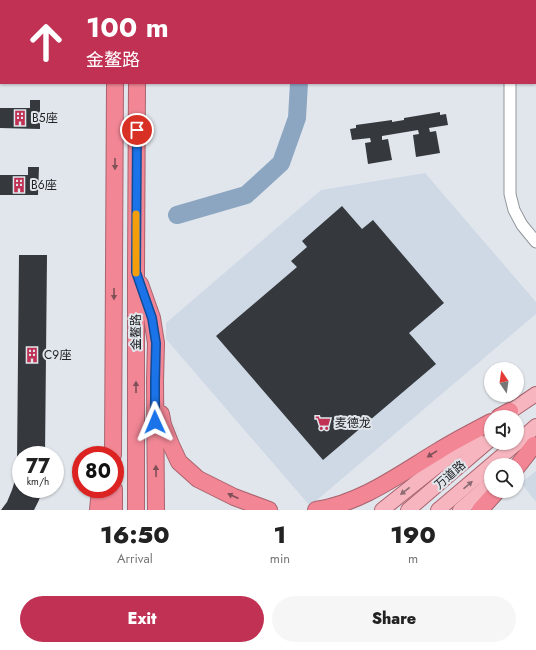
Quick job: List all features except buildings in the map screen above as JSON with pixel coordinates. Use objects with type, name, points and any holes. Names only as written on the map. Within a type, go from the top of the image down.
[{"type":"highway","name":"金鳌路","points":[[113,446],[115,84]]},
{"type":"highway","name":"金鳌路","points":[[136,510],[137,84]]},
{"type":"highway","points":[[136,272],[152,318],[156,343],[156,510]]},
{"type":"highway","points":[[155,381],[163,425],[179,462],[198,479],[234,497],[269,510]]},
{"type":"highway","points":[[108,446],[113,418]]},
{"type":"highway","points":[[316,510],[364,495],[440,450],[484,427]]},
{"type":"highway","points":[[524,458],[535,444]]},
{"type":"highway","points":[[98,510],[99,498]]},
{"type":"highway","points":[[114,498],[114,510]]},
{"type":"highway","points":[[480,510],[491,498]]},
{"type":"main road","points":[[515,410],[536,394]]},
{"type":"main road","points":[[518,410],[536,400]]},
{"type":"main road","name":"万道路","points":[[524,437],[536,426]]},
{"type":"main road","points":[[382,510],[484,428]]},
{"type":"main road","points":[[519,458],[535,444]]},
{"type":"main road","name":"万道路","points":[[408,510],[484,445]]},
{"type":"main road","name":"万道路","points":[[438,510],[509,450]]},
{"type":"main road","points":[[460,510],[484,489]]},
{"type":"street","points":[[510,84],[510,194],[514,210],[522,225],[536,242]]},
{"type":"shaded area","name":"麦德龙","points":[[425,173],[536,302],[536,314],[310,506],[166,339],[166,323],[321,190]]},
{"type":"shaded area","points":[[536,471],[536,502],[524,487],[524,481]]},
{"type":"waterway","points":[[177,215],[246,195],[281,163],[297,118],[299,84]]},
{"type":"slow traffic","points":[[136,214],[136,273]]},
{"type":"place","name":"B5座","points":[[20,118]]},
{"type":"place","name":"B6座","points":[[19,185]]},
{"type":"place","name":"C9座","points":[[32,355]]},
{"type":"place","name":"麦德龙","points":[[323,423]]},
{"type":"route","points":[[137,130],[136,272],[152,318],[156,343],[155,422]]}]
